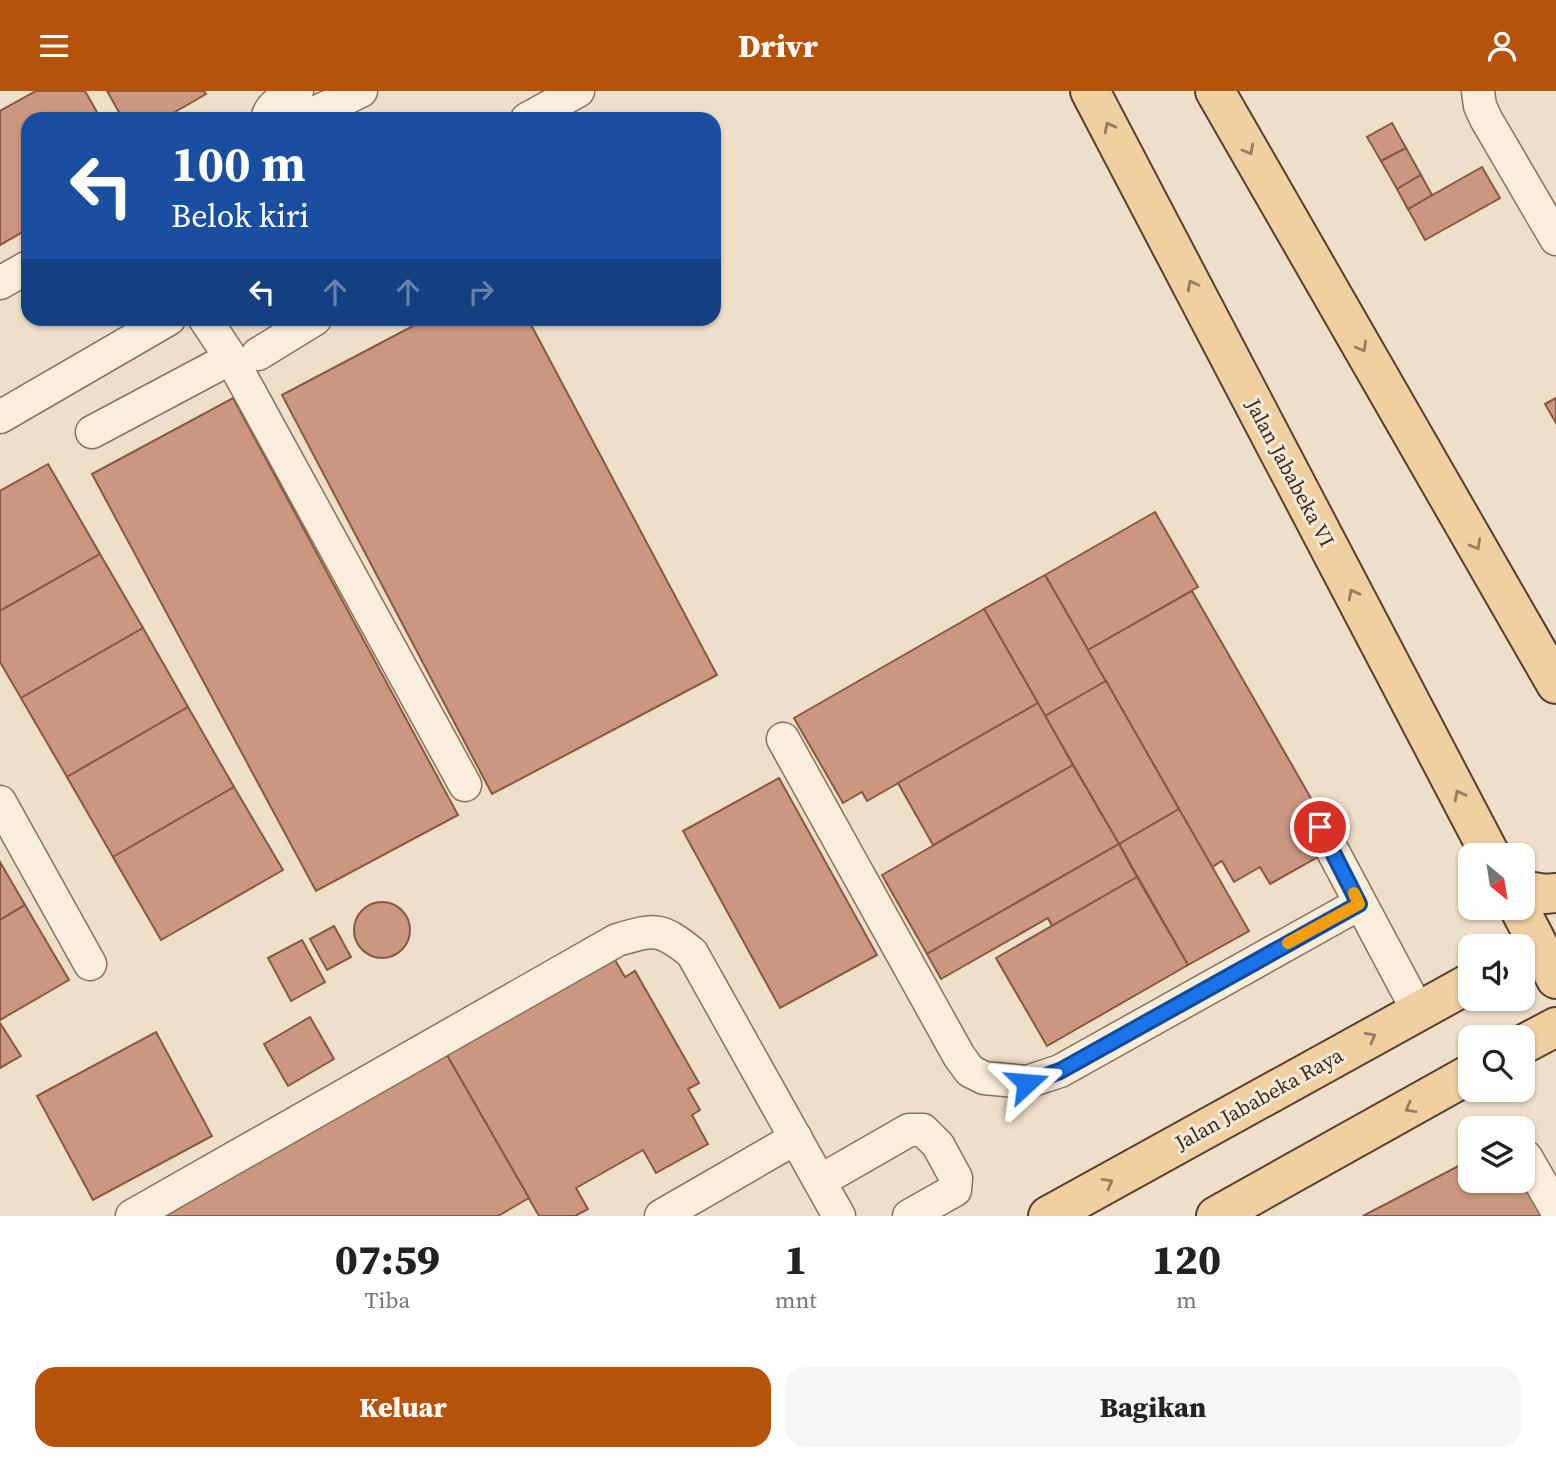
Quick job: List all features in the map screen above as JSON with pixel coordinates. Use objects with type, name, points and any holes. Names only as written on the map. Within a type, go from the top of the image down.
[{"type":"main road","name":"Jalan Jababeka VI","points":[[1090,91],[1484,843]]},
{"type":"main road","points":[[1215,91],[1556,684]]},
{"type":"main road","points":[[1535,892],[1556,893]]},
{"type":"main road","points":[[1526,921],[1556,979]]},
{"type":"main road","name":"Jalan Jababeka Raya","points":[[1048,1216],[1458,990]]},
{"type":"main road","points":[[1535,1038],[1556,1027]]},
{"type":"main road","points":[[1216,1216],[1458,1082]]},
{"type":"street","points":[[269,112],[274,105],[297,91]]},
{"type":"street","points":[[316,112],[360,91]]},
{"type":"street","points":[[540,112],[578,91]]},
{"type":"street","points":[[1478,91],[1480,106],[1486,119],[1556,239]]},
{"type":"street","points":[[0,283],[21,271]]},
{"type":"street","points":[[0,417],[157,326]]},
{"type":"street","points":[[213,326],[245,356],[465,785]]},
{"type":"street","points":[[92,432],[302,326]]},
{"type":"street","points":[[783,739],[959,1056],[970,1071],[984,1078],[1027,1083],[1060,1071],[1359,904]]},
{"type":"street","points":[[0,802],[90,964]]},
{"type":"street","points":[[1320,827],[1359,904],[1419,1011]]},
{"type":"street","points":[[132,1216],[617,940],[650,931],[673,938],[692,953],[839,1216]]},
{"type":"street","points":[[820,1181],[909,1130],[923,1130],[938,1145],[956,1178],[956,1184],[955,1190],[909,1216]]},
{"type":"street","points":[[661,1216],[796,1139]]},
{"type":"street","points":[[1535,1173],[1556,1209]]},
{"type":"building","points":[[36,91],[85,91],[97,112],[21,112],[21,233],[0,245],[0,111]]},
{"type":"building","points":[[107,91],[204,91],[206,94],[175,112],[119,112]]},
{"type":"building","points":[[1392,123],[1406,148],[1381,161],[1367,137]]},
{"type":"building","points":[[1406,148],[1421,175],[1397,189],[1381,161]]},
{"type":"building","points":[[1482,167],[1500,198],[1425,240],[1408,209]]},
{"type":"building","points":[[1421,175],[1432,195],[1408,209],[1397,189]]},
{"type":"building","points":[[413,326],[532,326],[717,675],[492,794],[282,395]]},
{"type":"building","points":[[233,398],[458,815],[316,891],[92,474]]},
{"type":"building","points":[[1556,398],[1556,423],[1545,404]]},
{"type":"building","points":[[48,464],[100,554],[0,611],[0,491]]},
{"type":"building","points":[[1155,512],[1198,587],[1088,650],[1045,575]]},
{"type":"building","points":[[100,554],[143,628],[21,698],[0,662],[0,611]]},
{"type":"building","points":[[1045,575],[1106,681],[1045,716],[984,609]]},
{"type":"building","points":[[1192,591],[1316,807],[1299,816],[1321,855],[1270,884],[1260,867],[1234,882],[1222,861],[1212,867],[1088,650]]},
{"type":"building","points":[[984,609],[1038,703],[867,801],[862,792],[843,803],[794,718]]},
{"type":"building","points":[[143,628],[188,707],[67,777],[21,698]]},
{"type":"building","points":[[1106,681],[1179,809],[1119,844],[1045,716]]},
{"type":"building","points":[[1038,703],[1073,765],[933,845],[898,783]]},
{"type":"building","points":[[188,707],[234,787],[113,857],[67,777]]},
{"type":"building","points":[[1073,765],[1119,844],[927,954],[882,875]]},
{"type":"building","points":[[779,778],[877,955],[780,1008],[683,831]]},
{"type":"building","points":[[234,787],[283,870],[161,940],[113,857]]},
{"type":"building","points":[[1179,809],[1249,931],[1188,965],[1119,844]]},
{"type":"building","points":[[1119,844],[1137,877],[1052,926],[1048,918],[941,979],[927,954]]},
{"type":"building","points":[[0,862],[25,905],[0,920]]},
{"type":"building","points":[[1137,877],[1188,965],[1047,1046],[996,958]]},
{"type":"building","points":[[377,902],[387,902],[402,910],[408,919],[408,941],[402,950],[387,958],[377,958],[359,946],[354,935],[354,925],[366,907]]},
{"type":"building","points":[[25,905],[69,980],[0,1020],[0,920]]},
{"type":"building","points":[[334,926],[351,957],[327,970],[310,939]]},
{"type":"building","points":[[302,940],[325,982],[291,1001],[268,958]]},
{"type":"building","points":[[612,955],[625,977],[635,971],[699,1083],[688,1089],[700,1110],[692,1115],[708,1144],[656,1173],[643,1150],[576,1188],[588,1209],[575,1216],[539,1216],[444,1050]]},
{"type":"building","points":[[310,1017],[334,1059],[288,1086],[264,1044]]},
{"type":"building","points":[[0,1023],[21,1056],[0,1068]]},
{"type":"building","points":[[156,1032],[212,1136],[93,1200],[37,1096]]},
{"type":"building","points":[[444,1050],[529,1198],[498,1216],[155,1216]]},
{"type":"building","points":[[1458,1166],[1458,1193],[1530,1193],[1545,1216],[1363,1216]]},
{"type":"slow traffic","points":[[1288,943],[1359,904],[1354,893]]},
{"type":"route","points":[[1027,1083],[1060,1071],[1359,904],[1320,827]]}]
